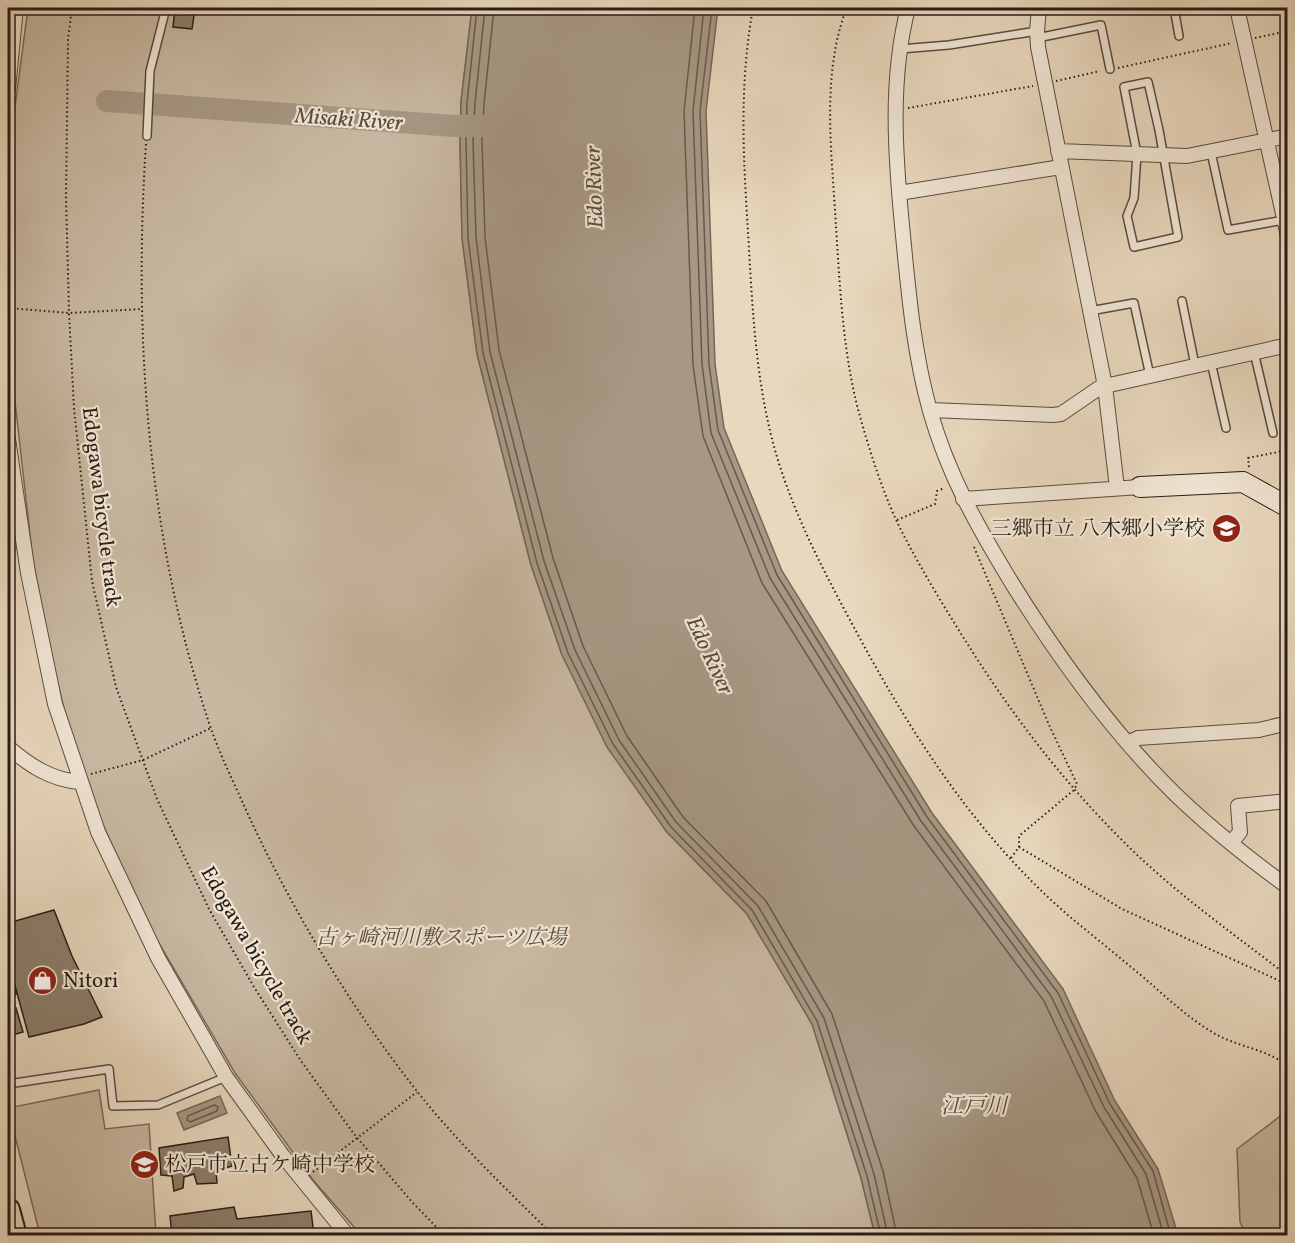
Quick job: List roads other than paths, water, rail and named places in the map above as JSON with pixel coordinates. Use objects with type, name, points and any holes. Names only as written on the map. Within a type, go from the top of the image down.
[{"type":"main road","points":[[8,1210],[15,1236]]},
{"type":"street","points":[[8,89],[11,22],[16,8]]},
{"type":"street","points":[[908,8],[900,49],[896,139],[899,193],[917,352],[930,410],[963,499],[1048,640],[1099,709],[1173,792],[1231,843],[1287,886]]},
{"type":"street","points":[[1039,8],[1037,34],[1045,84],[1105,386],[1117,488]]},
{"type":"street","points":[[1237,8],[1287,237]]},
{"type":"street","points":[[1058,151],[1186,156],[1287,136]]},
{"type":"street","points":[[899,193],[1061,167]]},
{"type":"street","points":[[930,410],[1061,414],[1105,386],[1287,345]]},
{"type":"street","points":[[8,439],[30,583],[55,704],[84,778],[98,832],[138,918],[180,999],[226,1077],[283,1156],[348,1236]]},
{"type":"street","points":[[963,499],[1243,482],[1287,507]]},
{"type":"street","points":[[1128,743],[1138,738],[1259,730],[1287,723]]},
{"type":"street","points":[[8,747],[27,763],[44,773],[66,781],[84,778]]},
{"type":"street","points":[[1231,843],[1240,832],[1238,806],[1287,801]]},
{"type":"lane","points":[[147,135],[150,71],[166,8]]},
{"type":"lane","points":[[1174,8],[1179,36]]},
{"type":"lane","points":[[900,49],[1101,26],[1110,69]]},
{"type":"lane","points":[[1148,82],[1159,130],[1162,156],[1178,237],[1134,247],[1127,216],[1134,198],[1137,154],[1124,87],[1148,82]]},
{"type":"lane","points":[[1211,152],[1228,230],[1284,220]]},
{"type":"lane","points":[[1182,301],[1194,365]]},
{"type":"lane","points":[[1090,311],[1134,303],[1150,376]]},
{"type":"lane","points":[[1254,352],[1273,433]]},
{"type":"lane","points":[[1211,362],[1226,428]]},
{"type":"lane","points":[[8,1084],[109,1069],[113,1106],[158,1105],[226,1077]]},
{"type":"water","name":"江戸川","points":[[472,8],[718,8],[706,111],[715,364],[724,428],[782,571],[932,813],[1063,989],[1115,1101],[1158,1169],[1178,1235],[875,1235],[861,1178],[812,1024],[747,914],[666,831],[607,747],[562,655],[531,565],[477,354],[462,238],[461,102]]},
{"type":"water","points":[[220,1096],[227,1113],[184,1130],[177,1113]]},
{"type":"waterway","name":"Misaki River","points":[[107,101],[454,126],[491,126]]},
{"type":"place","name":"三郷市立 八木郷小学校","points":[[1226,528]]},
{"type":"place","name":"Nitori","points":[[42,980]]},
{"type":"place","name":"松戸市立古ケ崎中学校","points":[[144,1164]]},
{"type":"water label","name":"Edo River","points":[[593,187]]},
{"type":"water label","name":"Edo River","points":[[711,655]]},
{"type":"park label","name":"古ヶ崎河川敷スポーツ広場","points":[[441,937]]}]
